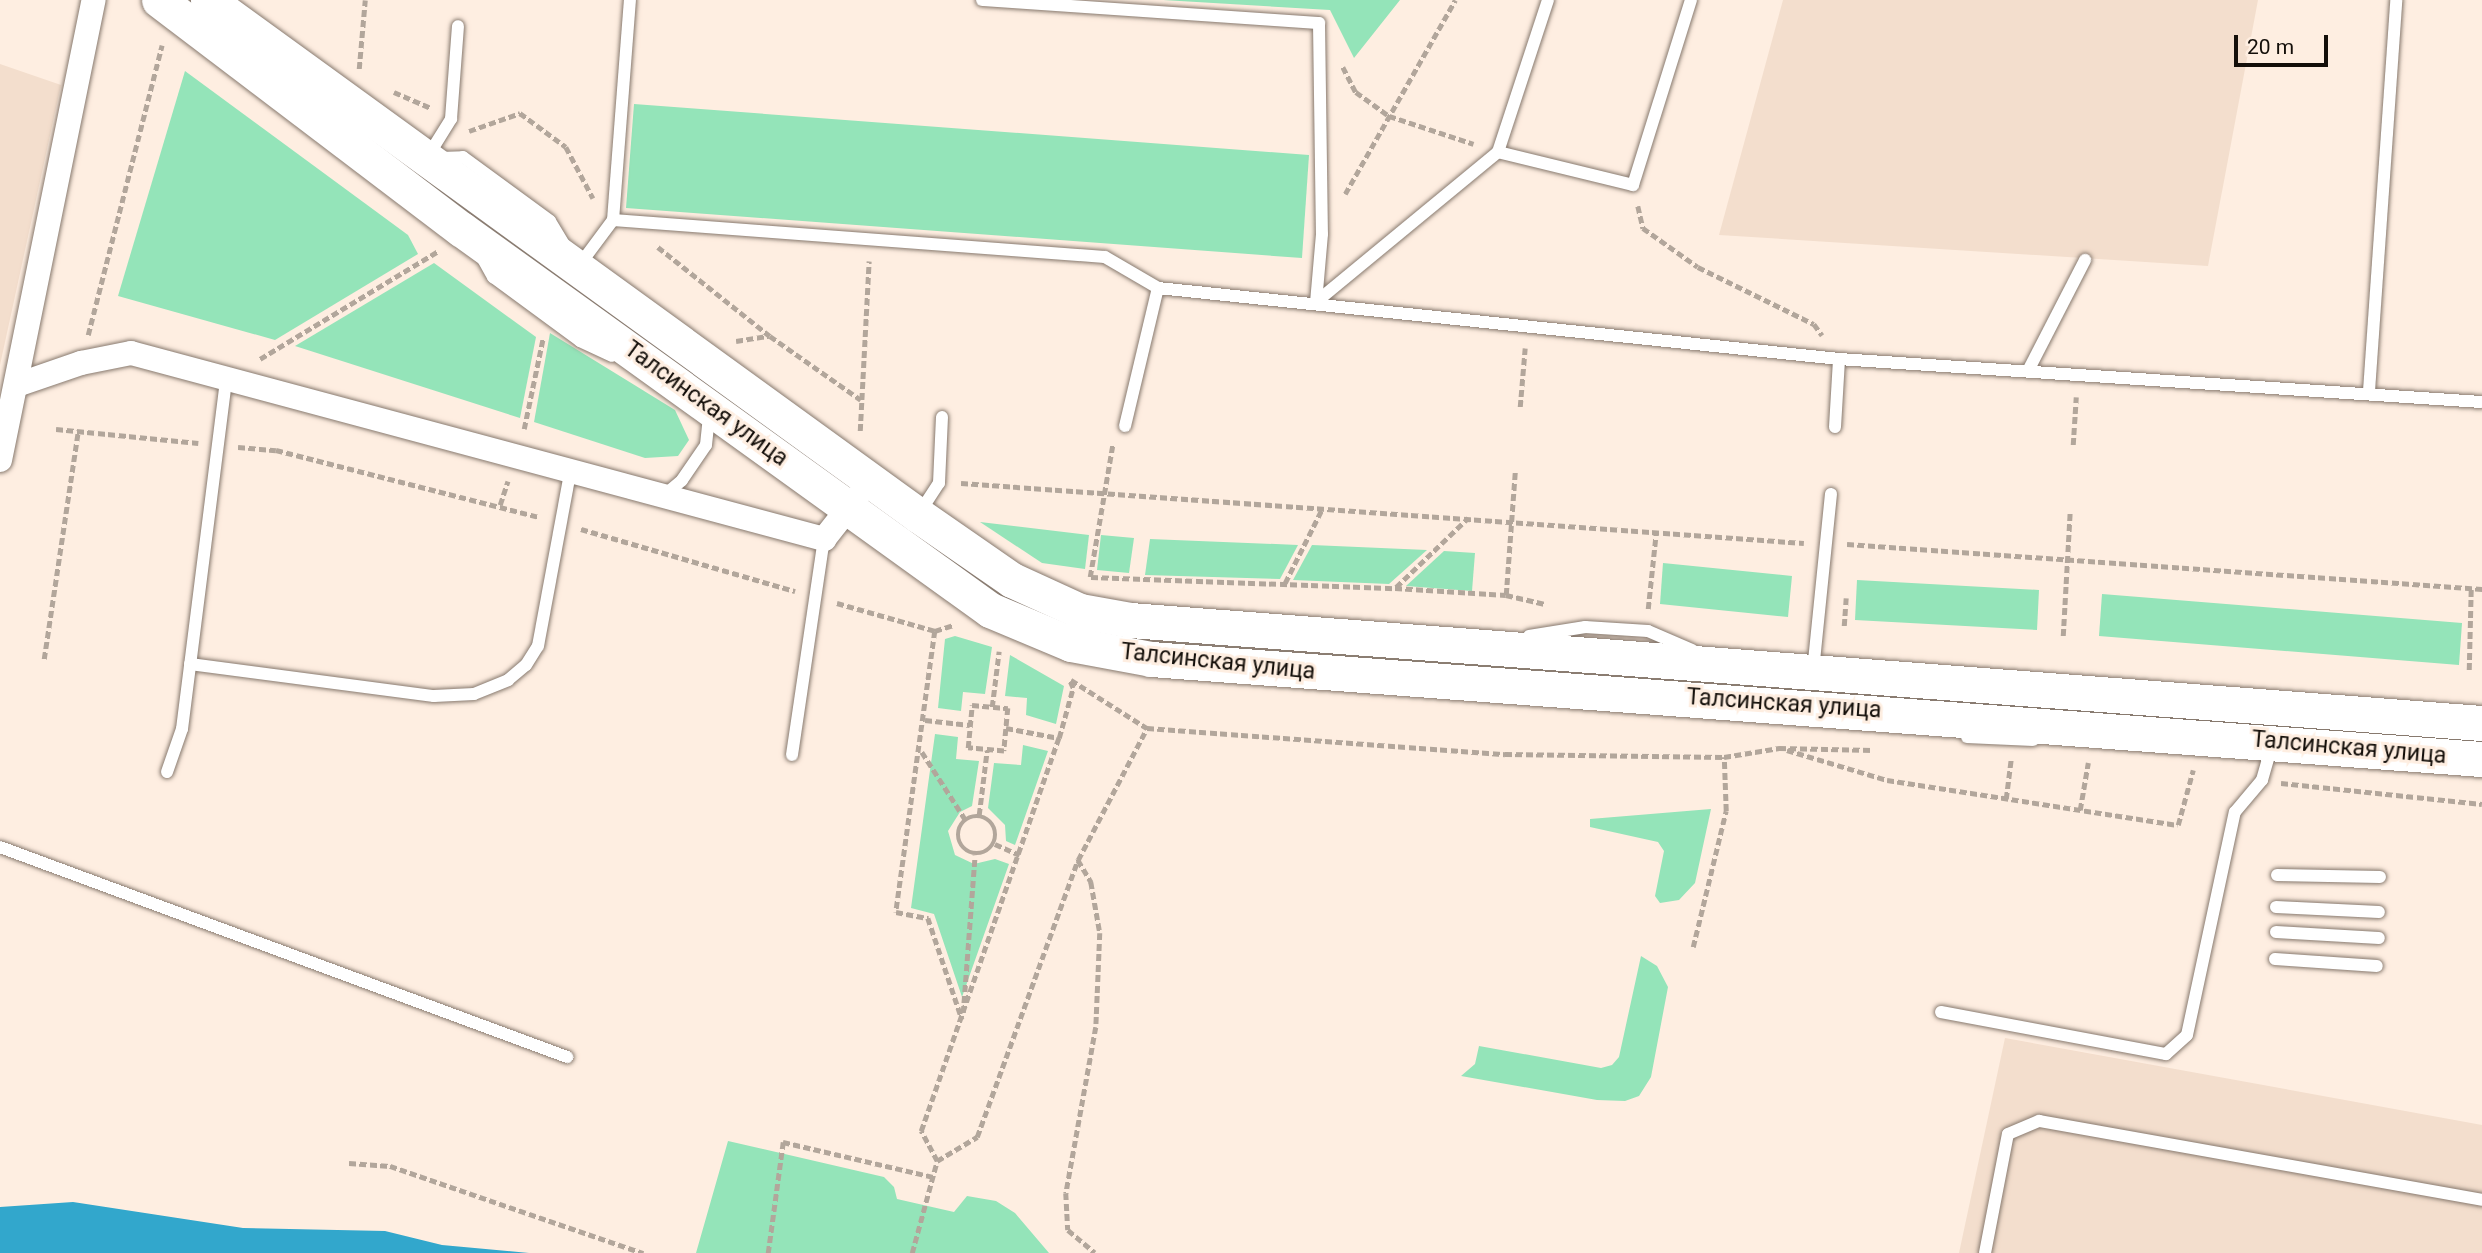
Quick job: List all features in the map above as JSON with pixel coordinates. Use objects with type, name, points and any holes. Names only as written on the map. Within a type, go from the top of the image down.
[{"type":"main road","name":"Талсинская улица","points":[[159,0],[455,240],[705,401],[990,610],[1071,644],[1151,659],[2482,759]]},
{"type":"main road","name":"Талсинская улица","points":[[208,0],[1012,580],[1080,611],[1130,620],[2482,723]]},
{"type":"street","points":[[0,460],[4,423],[17,385],[94,0]]},
{"type":"street","points":[[17,385],[81,363],[131,353],[824,540],[871,480]]},
{"type":"lane","points":[[577,268],[613,220],[629,0]]},
{"type":"lane","points":[[982,0],[1319,23],[1322,234],[1316,302]]},
{"type":"lane","points":[[1316,302],[1498,152],[1548,0]]},
{"type":"lane","points":[[1498,152],[1633,185],[1690,0]]},
{"type":"lane","points":[[2369,391],[2396,0]]},
{"type":"lane","points":[[426,159],[451,119],[458,26]]},
{"type":"lane","points":[[613,220],[1105,257],[1158,288],[1316,302],[1839,359],[2369,391],[2482,402]]},
{"type":"lane","points":[[2028,371],[2084,260]]},
{"type":"lane","points":[[1125,426],[1158,288]]},
{"type":"lane","points":[[1835,427],[1839,359]]},
{"type":"lane","points":[[167,772],[182,730],[226,380]]},
{"type":"lane","points":[[662,497],[682,480],[706,445],[710,418],[705,401]]},
{"type":"lane","points":[[918,514],[939,483],[942,417]]},
{"type":"lane","points":[[190,664],[434,696],[474,694],[508,680],[526,665],[538,646],[570,472]]},
{"type":"lane","points":[[1813,672],[1830,494]]},
{"type":"lane","points":[[792,755],[824,540]]},
{"type":"lane","points":[[1816,707],[1924,733]]},
{"type":"lane","points":[[1947,735],[2013,742],[2136,731]]},
{"type":"lane","points":[[1941,1012],[2166,1054],[2187,1035],[2235,812],[2262,780],[2273,742]]},
{"type":"lane","points":[[0,847],[567,1057]]},
{"type":"lane","points":[[2277,876],[2380,877]]},
{"type":"lane","points":[[2276,907],[2379,912]]},
{"type":"lane","points":[[2276,932],[2379,938]]},
{"type":"lane","points":[[2275,959],[2377,966]]},
{"type":"lane","points":[[1985,1253],[2008,1134],[2039,1121],[2482,1200]]},
{"type":"path","points":[[358,76],[365,0]]},
{"type":"path","points":[[1322,234],[1455,0]]},
{"type":"path","points":[[1319,23],[1356,92],[1389,116],[1498,152]]},
{"type":"path","points":[[81,363],[163,37]]},
{"type":"path","points":[[467,131],[520,113],[566,147],[585,189],[613,220],[651,241],[770,336],[861,400]]},
{"type":"path","points":[[1633,185],[1643,228],[1698,267],[1814,324],[1839,359]]},
{"type":"path","points":[[226,380],[455,240]]},
{"type":"path","points":[[860,438],[870,240]]},
{"type":"path","points":[[1520,407],[1527,324]]},
{"type":"path","points":[[500,506],[515,458],[544,334]]},
{"type":"path","points":[[728,342],[770,336]]},
{"type":"path","points":[[2073,445],[2077,374]]},
{"type":"path","points":[[1090,577],[1114,435],[1125,426]]},
{"type":"path","points":[[44,659],[78,431]]},
{"type":"path","points":[[1506,595],[1515,472]]},
{"type":"path","points":[[939,483],[1148,495]]},
{"type":"path","points":[[1285,583],[1322,509]]},
{"type":"path","points":[[2063,636],[2070,511]]},
{"type":"path","points":[[1395,588],[1469,518]]},
{"type":"path","points":[[1648,610],[1656,533]]},
{"type":"path","points":[[1077,575],[1395,588],[1506,595],[1545,604]]},
{"type":"path","points":[[2469,670],[2471,588]]},
{"type":"path","points":[[935,631],[921,751],[896,912],[928,918],[963,1020]]},
{"type":"path","points":[[992,707],[1000,643]]},
{"type":"path","points":[[912,1253],[936,1160],[921,1131],[963,1020],[1059,738],[1073,688],[1069,679]]},
{"type":"path","points":[[972,705],[992,707],[1008,708],[1004,751],[968,748],[972,705]]},
{"type":"path","points":[[925,720],[971,725]]},
{"type":"path","points":[[1006,728],[1059,738]]},
{"type":"path","points":[[936,1160],[977,1137],[1078,860],[1147,728]]},
{"type":"path","points":[[1779,748],[1887,780],[2178,825],[2193,770],[2207,772]]},
{"type":"path","points":[[979,816],[988,750]]},
{"type":"path","points":[[921,751],[965,819]]},
{"type":"path","points":[[1693,947],[1726,811],[1724,757]]},
{"type":"path","points":[[2006,799],[2011,759]]},
{"type":"path","points":[[2080,810],[2088,764]]},
{"type":"path","points":[[2262,780],[2482,804]]},
{"type":"path","points":[[975,855],[961,848],[957,833],[965,819],[979,816],[991,821],[997,832],[995,844]]},
{"type":"path","points":[[995,844],[1020,855]]},
{"type":"path","points":[[975,855],[995,844]]},
{"type":"path","points":[[963,1020],[975,855]]},
{"type":"path","points":[[1078,860],[1091,882],[1100,933],[1096,1027],[1066,1193],[1068,1230],[1095,1253]]},
{"type":"path","points":[[768,1253],[783,1142],[933,1178]]},
{"type":"path","points":[[348,1163],[390,1166],[643,1253]]},
{"type":"shaded area","points":[[1783,0],[2258,0],[2208,266],[1719,235]]},
{"type":"shaded area","points":[[0,64],[61,85],[0,365]]},
{"type":"shaded area","points":[[2005,1038],[2482,1125],[2482,1253],[1959,1253]]},
{"type":"green space","points":[[1163,0],[1400,0],[1354,58],[1330,10]]},
{"type":"green space","points":[[185,71],[408,235],[418,254],[275,340],[118,296]]},
{"type":"green space","points":[[634,104],[1309,155],[1302,258],[626,208]]},
{"type":"green space","points":[[434,263],[536,337],[520,418],[295,346]]},
{"type":"green space","points":[[550,333],[675,410],[689,440],[678,456],[645,458],[534,422]]},
{"type":"green space","points":[[980,522],[1089,535],[1085,569],[1042,563]]},
{"type":"green space","points":[[1101,535],[1134,538],[1129,573],[1097,570]]},
{"type":"green space","points":[[1150,539],[1298,545],[1280,579],[1145,575]]},
{"type":"green space","points":[[1312,545],[1427,550],[1389,584],[1293,580]]},
{"type":"green space","points":[[1444,551],[1475,553],[1472,591],[1406,586]]},
{"type":"green space","points":[[1663,563],[1792,576],[1788,617],[1660,604]]},
{"type":"green space","points":[[1857,580],[2039,590],[2037,630],[1855,620]]},
{"type":"green space","points":[[2102,594],[2462,623],[2459,665],[2099,636]]},
{"type":"green space","points":[[955,636],[992,647],[985,694],[963,692],[961,711],[938,708],[945,639]]},
{"type":"green space","points":[[1010,655],[1064,686],[1056,724],[1026,715],[1027,698],[1005,696]]},
{"type":"green space","points":[[935,734],[958,737],[956,759],[979,761],[972,806],[960,812],[948,831],[955,855],[974,864],[995,859],[1009,864],[962,997],[934,914],[911,908]]},
{"type":"green space","points":[[1023,745],[1048,751],[1015,845],[1006,841],[1005,825],[988,808],[994,763],[1021,765]]},
{"type":"green space","points":[[1711,809],[1695,883],[1679,900],[1660,903],[1655,896],[1664,851],[1658,842],[1590,827],[1590,819]]},
{"type":"green space","points":[[1641,956],[1657,966],[1668,987],[1651,1077],[1639,1096],[1625,1101],[1597,1100],[1461,1076],[1475,1064],[1479,1046],[1601,1068],[1612,1065],[1619,1057]]},
{"type":"green space","points":[[728,1141],[884,1177],[894,1187],[897,1199],[954,1212],[967,1196],[996,1201],[1015,1213],[1049,1253],[696,1253]]},
{"type":"water","points":[[73,1202],[243,1228],[385,1231],[442,1245],[529,1253],[0,1253],[0,1207]]}]
